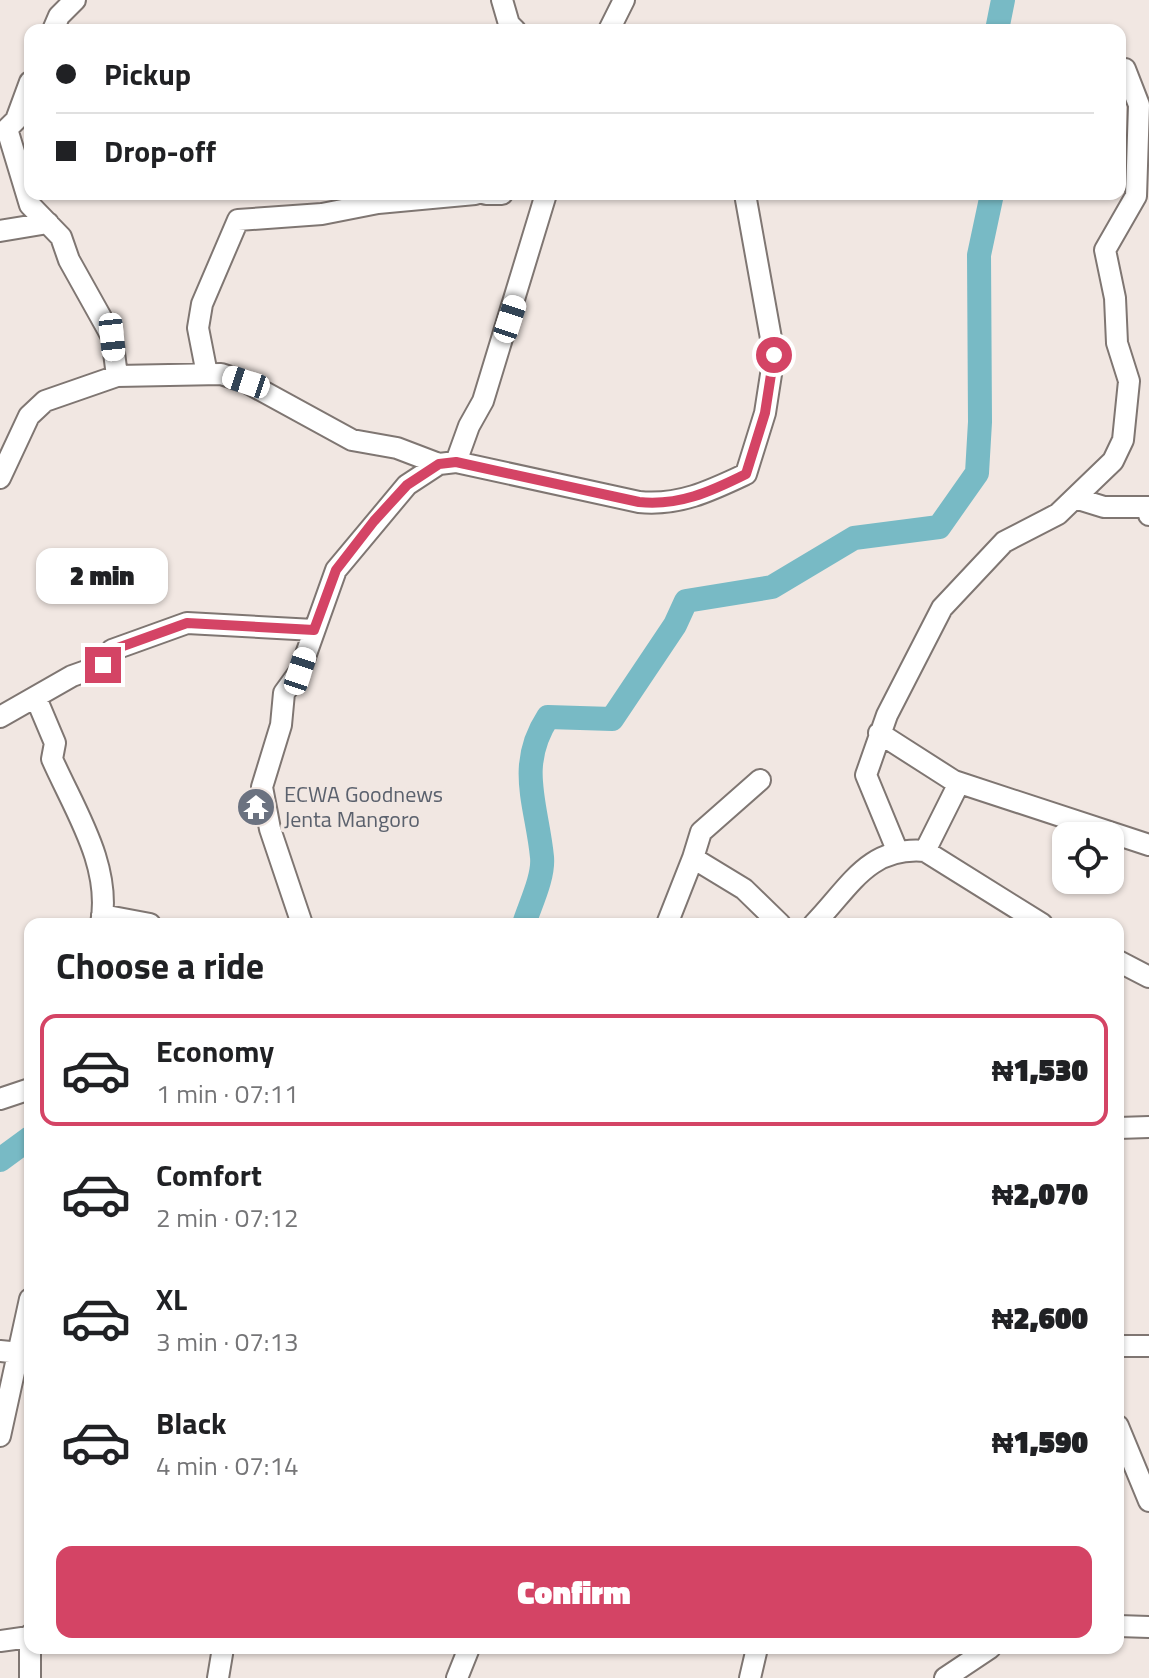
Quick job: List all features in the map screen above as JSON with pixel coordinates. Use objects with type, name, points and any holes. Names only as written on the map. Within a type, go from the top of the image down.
[{"type":"street","points":[[56,24],[75,0]]},
{"type":"street","points":[[502,0],[509,24]]},
{"type":"street","points":[[612,24],[624,0]]},
{"type":"street","points":[[897,850],[866,775],[879,733],[942,608],[1004,542],[1058,514],[1113,461],[1128,415],[1129,381],[1117,343],[1115,298],[1105,250],[1136,196],[1139,105],[1126,72]]},
{"type":"street","points":[[24,98],[16,120],[4,121],[24,186]]},
{"type":"street","points":[[28,200],[61,237],[112,337],[117,376]]},
{"type":"street","points":[[207,374],[198,328],[202,304],[238,220],[322,214],[410,200]]},
{"type":"street","points":[[300,918],[270,829],[262,787],[281,725],[284,693],[300,671],[336,570],[407,485],[447,463],[483,401],[544,200]]},
{"type":"street","points":[[0,478],[29,416],[45,401],[117,376],[221,374],[246,382],[352,440],[397,448],[447,463],[639,502],[667,505],[710,492],[746,474],[762,426],[774,355],[746,200]]},
{"type":"street","points":[[0,231],[48,223]]},
{"type":"street","points":[[1075,498],[1104,507],[1148,507],[1149,515]]},
{"type":"street","points":[[0,717],[72,676],[103,665],[112,650],[187,623],[314,630]]},
{"type":"street","points":[[36,698],[55,743],[52,759],[95,854],[106,897],[102,918]]},
{"type":"street","points":[[879,733],[959,783],[1149,845]]},
{"type":"street","points":[[669,918],[701,832],[760,780]]},
{"type":"street","points":[[925,851],[959,783]]},
{"type":"street","points":[[819,918],[869,863],[897,850],[925,851],[1032,918]]},
{"type":"street","points":[[693,858],[744,889],[774,918]]},
{"type":"street","points":[[1124,964],[1149,977]]},
{"type":"street","points":[[0,1099],[24,1091]]},
{"type":"street","points":[[1124,1128],[1149,1127]]},
{"type":"street","points":[[0,1436],[22,1380],[10,1352],[24,1315]]},
{"type":"street","points":[[1124,1346],[1149,1346]]},
{"type":"street","points":[[1124,1441],[1149,1501]]},
{"type":"street","points":[[1124,1626],[1149,1627]]},
{"type":"street","points":[[0,1641],[24,1637]]},
{"type":"street","points":[[29,1654],[30,1678]]},
{"type":"street","points":[[218,1678],[222,1654]]},
{"type":"street","points":[[457,1678],[467,1654]]},
{"type":"street","points":[[750,1678],[756,1654]]},
{"type":"street","points":[[945,1678],[979,1654]]},
{"type":"waterway","points":[[998,24],[1003,0]]},
{"type":"waterway","points":[[526,918],[542,865],[531,769],[538,735],[548,717],[612,719],[675,625],[686,601],[772,587],[854,538],[939,527],[977,473],[980,422],[979,255],[991,200]]},
{"type":"waterway","points":[[0,1160],[24,1142]]},
{"type":"place","name":"ECWA Goodnews Jenta Mangoro","points":[[256,807]]},
{"type":"route","points":[[103,665],[112,650],[187,623],[221,622],[314,630],[336,570],[407,485],[439,464],[456,462],[639,502],[667,505],[710,492],[746,474],[765,413],[774,355]]}]
